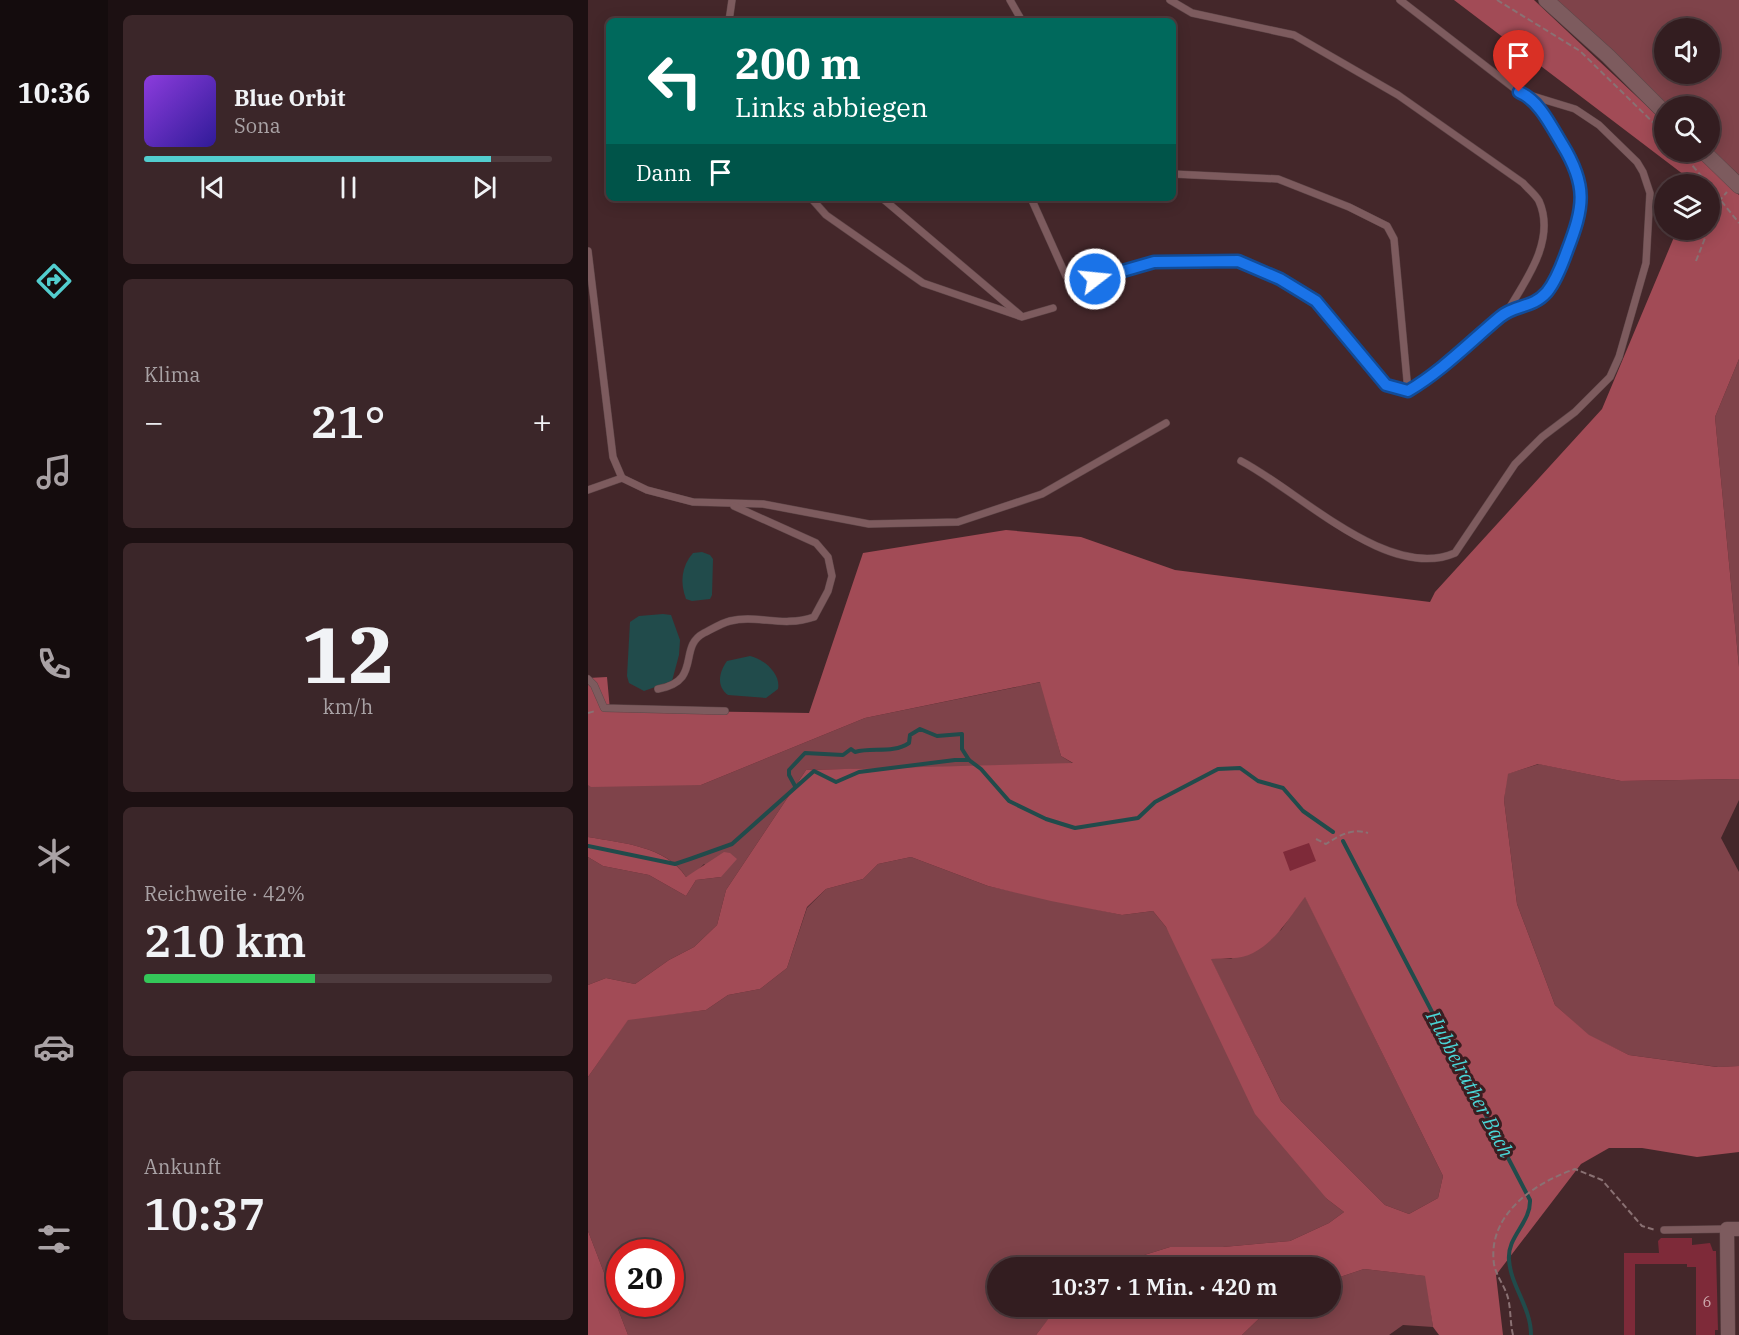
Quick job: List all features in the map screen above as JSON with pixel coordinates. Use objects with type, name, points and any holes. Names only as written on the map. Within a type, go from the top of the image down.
[{"type":"street","points":[[1546,0],[1654,103]]},
{"type":"street","points":[[1714,162],[1739,186]]},
{"type":"street","points":[[1728,1335],[1733,1229]]},
{"type":"lane","points":[[729,18],[732,0]]},
{"type":"lane","points":[[1010,0],[1020,18]]},
{"type":"lane","points":[[1032,201],[1066,276],[1095,279],[1154,262],[1238,261],[1280,279],[1316,301],[1386,385],[1408,391],[1425,381],[1508,310],[1533,269],[1539,253],[1543,225],[1538,199],[1523,183],[1398,95],[1294,35],[1192,12],[1170,0]]},
{"type":"lane","points":[[1241,461],[1266,474],[1350,532],[1388,553],[1428,560],[1442,559],[1455,553],[1515,464],[1542,437],[1575,412],[1610,377],[1619,357],[1646,263],[1651,210],[1648,183],[1637,162],[1599,125],[1575,109],[1519,92],[1400,0]]},
{"type":"lane","points":[[1508,310],[1529,307],[1547,292],[1560,269],[1580,217],[1580,183],[1564,147],[1528,95]]},
{"type":"lane","points":[[1176,174],[1278,179],[1348,207],[1387,226],[1394,239],[1408,391]]},
{"type":"lane","points":[[813,201],[826,216],[923,283],[1022,317],[1053,308]]},
{"type":"lane","points":[[886,201],[1022,317]]},
{"type":"lane","points":[[588,251],[612,458],[622,478],[647,490],[693,502],[732,505],[763,504],[868,524],[958,522],[1042,494],[1166,423]]},
{"type":"lane","points":[[588,490],[622,478]]},
{"type":"lane","points":[[658,689],[675,686],[687,673],[691,649],[701,634],[731,621],[797,623],[814,616],[828,591],[832,576],[828,556],[816,543],[732,505]]},
{"type":"lane","points":[[588,679],[594,685],[604,708],[725,711]]},
{"type":"lane","points":[[1664,1230],[1733,1229]]},
{"type":"path","points":[[1497,0],[1580,51],[1654,123]]},
{"type":"path","points":[[1690,162],[1699,174]]},
{"type":"path","points":[[1720,200],[1739,224]]},
{"type":"path","points":[[1696,261],[1704,240]]},
{"type":"path","points":[[1316,839],[1326,844],[1343,833],[1361,831],[1368,833]]},
{"type":"path","points":[[1513,1335],[1509,1305],[1495,1265],[1494,1248],[1505,1214],[1521,1199],[1575,1169],[1602,1180],[1642,1226],[1664,1230]]},
{"type":"shaded area","points":[[1454,0],[1534,0],[1654,113],[1654,152]]},
{"type":"shaded area","points":[[1556,0],[1739,0],[1739,175],[1720,157],[1720,96],[1657,96]]},
{"type":"shaded area","points":[[1667,162],[1704,162],[1717,174],[1683,174]]},
{"type":"shaded area","points":[[1720,177],[1739,195],[1739,359],[1715,417],[1739,667],[1739,779],[1621,781],[1538,764],[1508,774],[1504,800],[1517,904],[1555,1005],[1589,1035],[1629,1055],[1717,1067],[1739,1066],[1739,1152],[1697,1157],[1642,1148],[1609,1148],[1581,1164],[1496,1275],[1503,1335],[1439,1335],[1433,1327],[1425,1276],[1364,1269],[1341,1277],[1341,1257],[1138,1257],[1170,1247],[1223,1247],[1290,1241],[1329,1223],[1344,1212],[1327,1199],[1255,1114],[1166,927],[1153,911],[1122,915],[1051,901],[988,886],[911,857],[878,864],[863,879],[826,889],[807,907],[787,968],[760,989],[728,995],[706,1010],[628,1020],[588,1077],[588,985],[606,978],[635,984],[669,960],[694,947],[717,925],[726,890],[806,770],[1073,763],[1061,756],[1040,682],[865,718],[701,785],[591,787],[588,785],[588,678],[607,677],[610,710],[809,713],[863,553],[1006,530],[1081,537],[1175,570],[1430,602],[1435,592],[1602,409],[1673,240],[1720,240]],"holes":[[[1305,897],[1443,1176],[1438,1198],[1409,1214],[1385,1205],[1281,1101],[1211,959],[1243,957],[1261,948],[1282,928]]]},
{"type":"shaded area","points":[[1739,359],[1739,667],[1715,417]]},
{"type":"shaded area","points":[[1041,682],[1061,756],[1074,764],[806,770],[726,890],[717,925],[694,947],[669,960],[635,984],[606,978],[588,985],[588,857],[603,866],[649,875],[686,896],[696,880],[721,877],[704,864],[695,873],[686,877],[678,867],[655,852],[628,844],[588,837],[588,785],[701,785],[865,718]]},
{"type":"shaded area","points":[[1539,764],[1621,781],[1739,779],[1739,800],[1721,838],[1739,872],[1739,1066],[1718,1067],[1629,1055],[1589,1036],[1555,1005],[1517,904],[1504,800],[1507,774]]},
{"type":"shaded area","points":[[588,837],[629,844],[655,852],[677,867],[686,877],[724,852],[730,853],[737,859],[721,877],[696,880],[686,896],[649,875],[603,866],[588,857]]},
{"type":"shaded area","points":[[911,857],[988,886],[1122,915],[1153,911],[1166,927],[1327,1199],[1344,1212],[1329,1223],[1290,1241],[1223,1247],[1170,1247],[1138,1257],[987,1257],[987,1317],[1050,1317],[1036,1335],[628,1335],[621,1317],[684,1317],[684,1239],[606,1239],[606,1278],[588,1231],[588,1077],[628,1019],[706,1010],[728,995],[760,989],[787,968],[807,908],[826,889],[863,879],[878,864]]},
{"type":"shaded area","points":[[1305,896],[1443,1176],[1438,1198],[1409,1214],[1385,1205],[1281,1101],[1210,958],[1231,959],[1281,930]]},
{"type":"shaded area","points":[[588,1231],[606,1278],[606,1317],[621,1317],[628,1335],[588,1335]]},
{"type":"shaded area","points":[[1364,1269],[1426,1276],[1433,1327],[1403,1325],[1389,1335],[1242,1335],[1261,1317],[1341,1317],[1341,1277]]},
{"type":"shaded area","points":[[1050,1317],[1261,1317],[1242,1335],[1036,1335]]},
{"type":"water","points":[[702,552],[713,559],[712,595],[710,599],[692,601],[686,599],[683,575],[686,564],[693,553]]},
{"type":"water","points":[[671,615],[680,640],[679,655],[672,681],[644,691],[629,683],[627,676],[630,622],[639,616]]},
{"type":"water","points":[[750,656],[766,664],[777,678],[778,689],[766,698],[728,695],[720,683],[722,670],[727,661]]},
{"type":"building","points":[[1309,843],[1316,861],[1290,871],[1283,852]]},
{"type":"building","points":[[1661,1238],[1692,1238],[1692,1245],[1710,1243],[1713,1251],[1716,1251],[1718,1330],[1715,1330],[1715,1335],[1696,1335],[1696,1267],[1687,1267],[1687,1264],[1635,1264],[1635,1335],[1624,1335],[1624,1253],[1659,1253],[1658,1241]]},
{"type":"waterway","points":[[795,786],[789,770],[805,753],[843,755],[851,749],[855,752],[896,748],[909,743],[910,735],[920,729],[937,736],[962,734],[962,749],[969,760]]},
{"type":"waterway","name":"Hubbelrather Bach","points":[[588,846],[675,864],[732,844],[814,771],[836,782],[859,772],[955,760],[969,760],[981,769],[1009,801],[1046,819],[1075,828],[1138,818],[1155,802],[1218,769],[1240,768],[1258,781],[1283,788],[1303,811],[1333,832]]},
{"type":"waterway","name":"Hubbelrather Bach","points":[[1343,841],[1530,1200],[1527,1216],[1509,1251],[1509,1260],[1513,1279],[1528,1315],[1531,1335]]},
{"type":"route","points":[[1095,279],[1154,262],[1238,261],[1280,279],[1316,301],[1386,385],[1408,391],[1425,381],[1508,310],[1529,307],[1547,292],[1560,269],[1580,217],[1580,183],[1564,147],[1528,95],[1519,92]]}]
